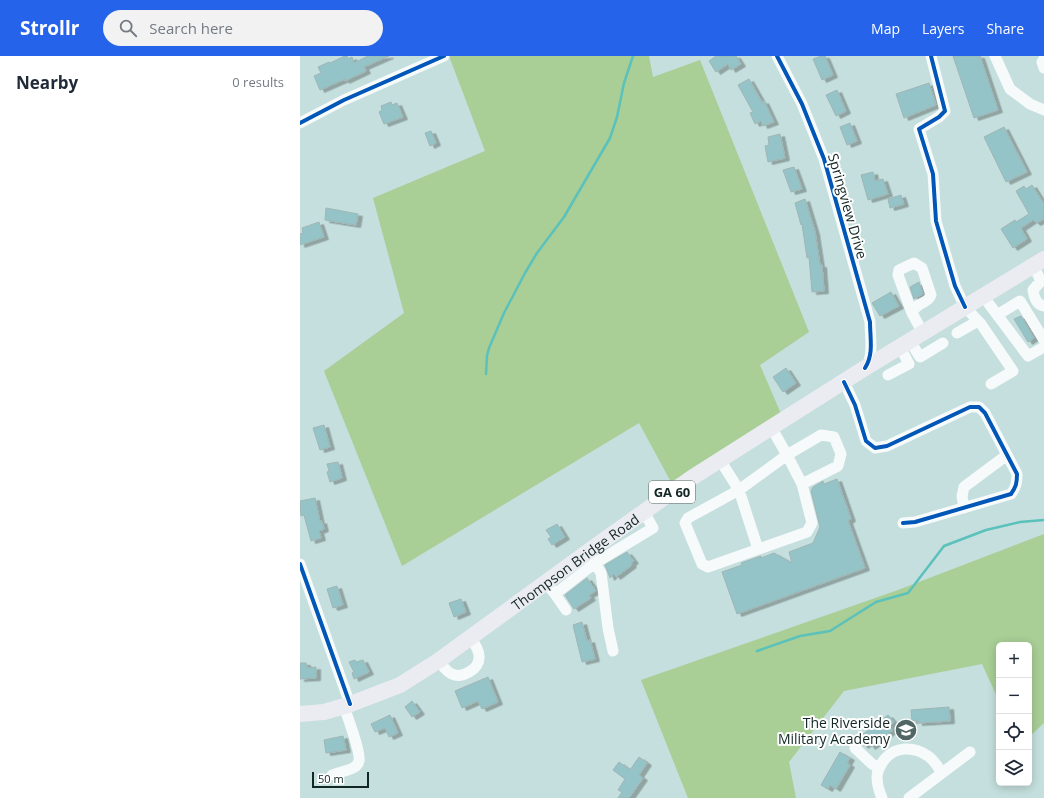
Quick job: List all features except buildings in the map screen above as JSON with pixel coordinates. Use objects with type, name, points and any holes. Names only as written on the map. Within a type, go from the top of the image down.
[{"type":"highway","name":"Thompson Bridge Road","points":[[300,714],[324,712],[365,699],[400,685],[438,661],[470,638],[550,588],[592,557],[644,512],[720,460],[865,368],[1039,262]]},
{"type":"street","points":[[300,123],[344,100],[444,56]]},
{"type":"street","name":"Springview Drive","points":[[778,56],[802,104],[824,159],[870,322],[870,360],[865,368]]},
{"type":"street","points":[[932,56],[945,111],[939,117],[920,129],[933,174],[936,221],[955,286],[965,307],[978,320],[1013,371],[991,384]]},
{"type":"street","points":[[995,56],[1010,89],[1030,104],[1044,110]]},
{"type":"street","points":[[1044,58],[1042,62],[1044,68]]},
{"type":"street","points":[[1039,262],[1041,281],[1033,290],[1034,297],[1038,304],[1044,306]]},
{"type":"street","points":[[983,296],[1028,356],[1044,347]]},
{"type":"street","points":[[997,315],[1020,301],[1044,340]]},
{"type":"street","points":[[888,375],[909,364],[912,313]]},
{"type":"street","points":[[957,333],[978,320]]},
{"type":"street","points":[[911,340],[920,357],[943,343]]},
{"type":"street","points":[[844,382],[855,405],[866,441],[875,448],[887,446],[970,407],[979,407],[985,413],[1017,474],[1016,488],[1011,494],[915,522],[903,523]]},
{"type":"street","points":[[771,427],[787,455],[802,484],[812,523],[807,532],[708,567],[702,564],[685,523],[688,518],[739,490],[787,455],[821,435],[834,436],[841,454],[838,466],[802,484]]},
{"type":"street","points":[[964,508],[962,496],[964,487],[1007,455]]},
{"type":"street","points":[[720,460],[739,490],[758,549]]},
{"type":"street","points":[[592,557],[601,573],[608,628],[613,650]]},
{"type":"street","points":[[300,564],[347,705],[359,757],[359,762],[356,766],[332,775]]},
{"type":"street","points":[[550,588],[566,610]]},
{"type":"street","points":[[438,661],[451,674],[463,675],[474,668],[478,663],[479,657],[477,649],[470,638]]},
{"type":"street","points":[[855,748],[872,764],[879,768]]},
{"type":"street","points":[[882,798],[878,786],[877,776],[879,768],[889,754],[897,750],[913,750],[927,755],[932,759],[942,773]]},
{"type":"street","points":[[909,798],[970,752]]},
{"type":"green space","points":[[449,56],[649,56],[653,77],[700,60],[809,332],[760,365],[782,416],[671,482],[639,423],[402,566],[324,371],[404,313],[373,198],[485,151]]},
{"type":"green space","points":[[1044,534],[1044,723],[1032,734],[1032,642],[996,642],[996,694],[982,664],[844,691],[789,762],[796,798],[688,798],[641,680],[898,590]]},
{"type":"waterway","points":[[486,374],[489,348],[504,313],[525,273],[537,253],[564,217],[610,138],[617,117],[624,83],[633,56]]},
{"type":"waterway","points":[[757,651],[800,636],[830,631],[876,602],[908,593],[944,546],[986,530],[1020,522],[1044,520]]},
{"type":"cycle path","points":[[300,123],[344,100],[444,56]]},
{"type":"cycle path","points":[[777,56],[802,104],[824,159],[870,322],[871,352],[865,368]]},
{"type":"cycle path","points":[[931,56],[945,111],[939,117],[919,129],[933,174],[936,221],[955,286],[965,307]]},
{"type":"cycle path","points":[[844,382],[855,405],[866,441],[875,448],[887,446],[970,407],[979,407],[985,413],[1017,474],[1016,485],[1011,494],[915,522],[903,523]]},
{"type":"cycle path","points":[[300,564],[350,704]]},
{"type":"place","name":"The Riverside Military Academy","points":[[906,730]]}]
